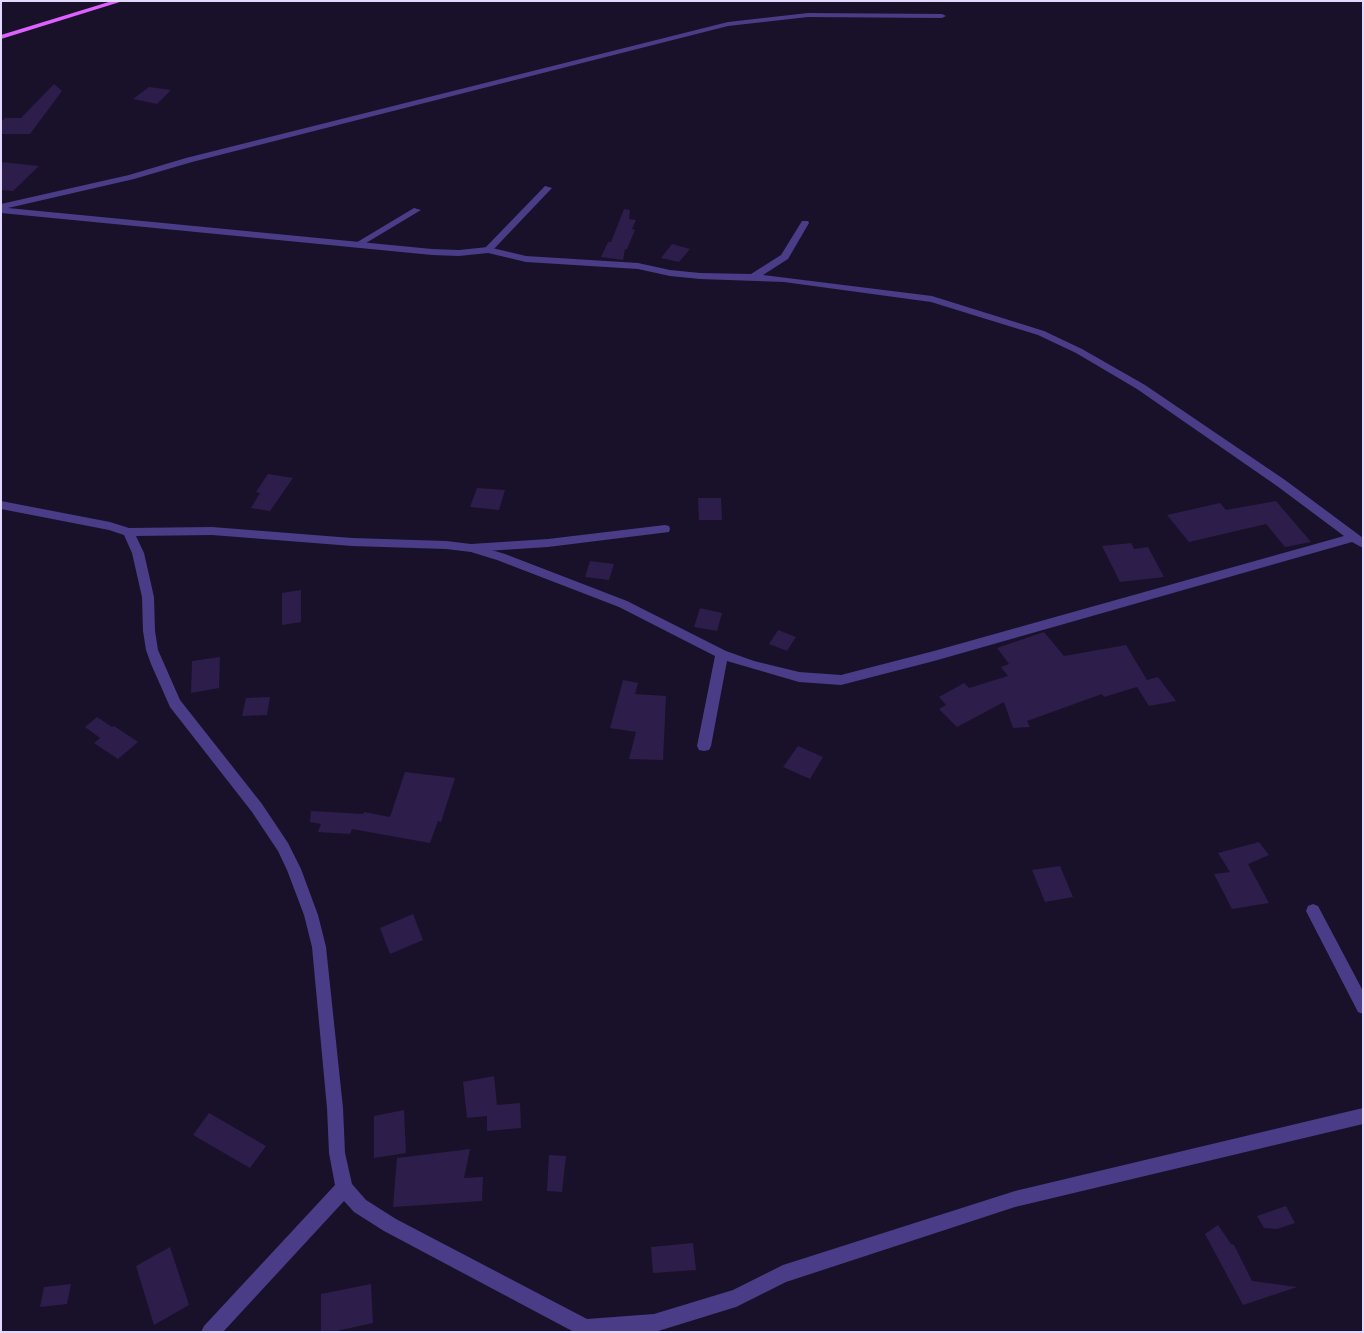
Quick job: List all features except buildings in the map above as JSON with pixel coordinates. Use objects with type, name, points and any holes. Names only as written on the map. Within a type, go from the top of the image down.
[{"type":"main road","points":[[1,37],[120,1]]},
{"type":"street","points":[[1,208],[131,178],[189,160],[728,24],[808,15],[942,16]]},
{"type":"street","points":[[1,208],[432,252],[459,253],[488,250],[526,259],[638,266],[680,275],[753,277],[932,299],[982,316],[1015,324],[1061,341],[1140,388],[1281,483],[1358,540]]},
{"type":"street","points":[[753,277],[785,257],[805,223]]},
{"type":"street","points":[[1,504],[110,526],[129,532],[212,531],[352,542],[446,545],[471,548],[501,557],[624,604],[722,654],[753,665],[799,677],[841,680],[1358,540]]},
{"type":"street","points":[[129,532],[138,554],[148,597],[149,631],[152,650],[175,703],[257,808],[294,869],[311,915],[319,948],[335,1108],[337,1153],[344,1188],[360,1206],[390,1225],[590,1330],[654,1323],[736,1298],[782,1274],[1015,1198],[1363,1116]]},
{"type":"street","points":[[704,746],[722,654]]},
{"type":"street","points":[[1313,911],[1363,1006]]},
{"type":"street","points":[[210,1332],[344,1188]]},
{"type":"lane","points":[[488,250],[548,188]]},
{"type":"lane","points":[[358,244],[416,210]]},
{"type":"lane","points":[[471,548],[548,543],[665,529]]}]
